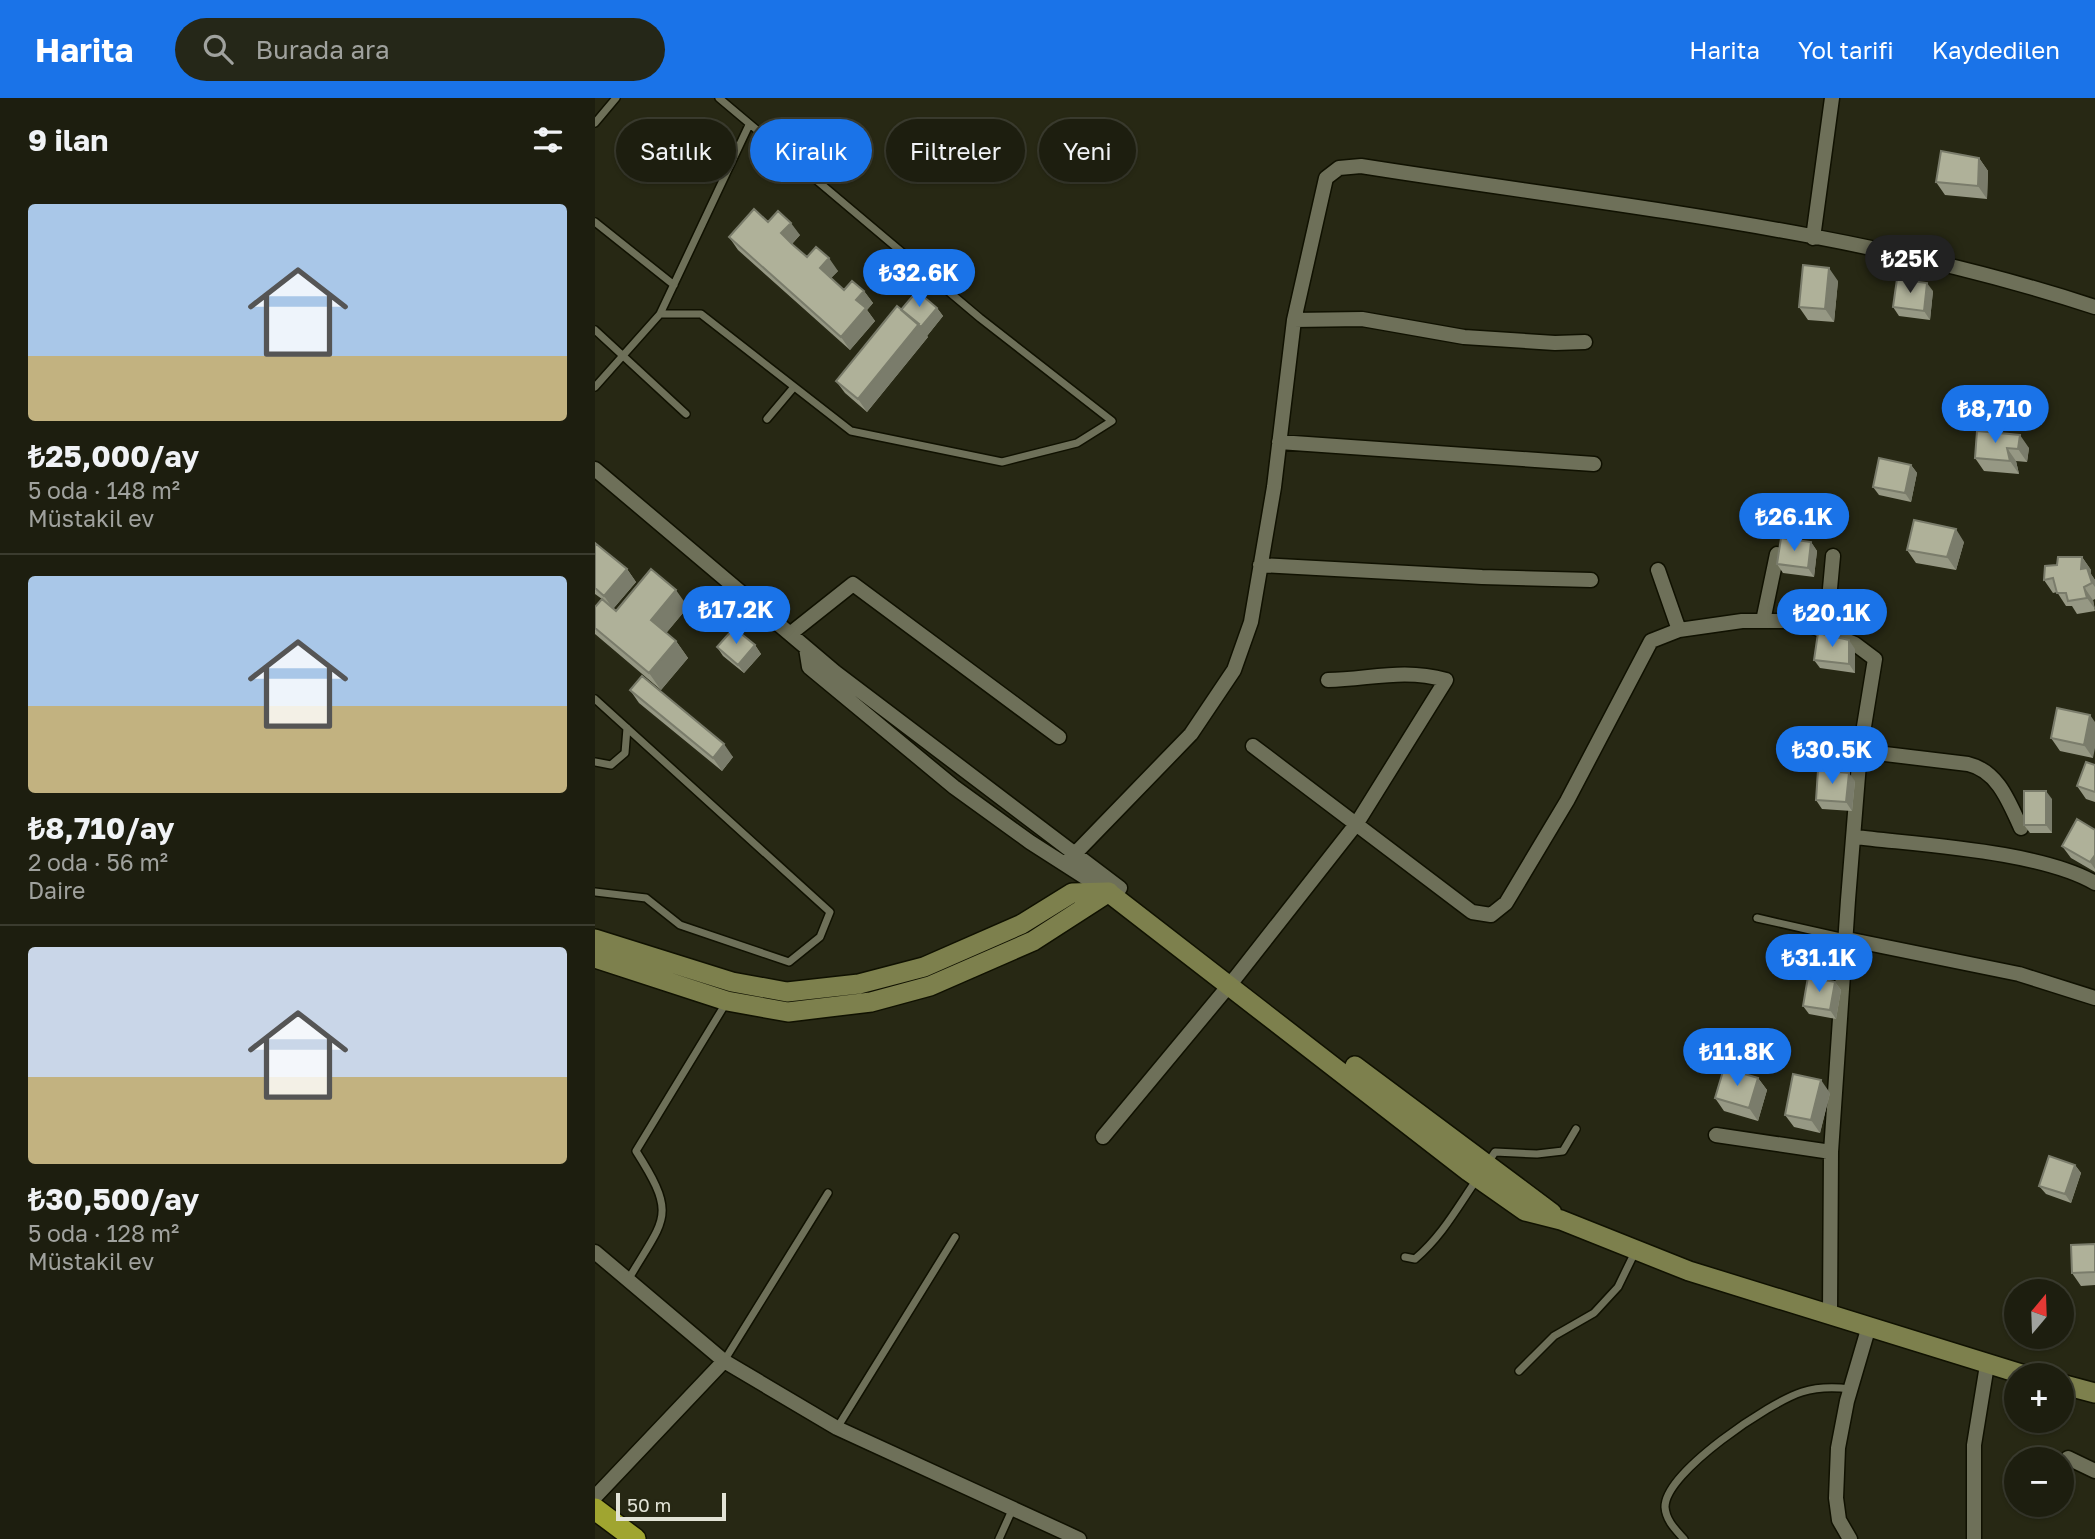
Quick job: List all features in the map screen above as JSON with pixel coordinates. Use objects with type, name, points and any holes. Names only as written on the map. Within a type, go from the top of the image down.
[{"type":"highway","points":[[595,1509],[635,1539]]},
{"type":"street","points":[[1814,238],[1831,98]]},
{"type":"street","points":[[1070,859],[1191,734],[1234,670],[1251,622],[1279,442],[1294,320],[1326,178],[1339,168],[1361,166],[1646,209],[1814,238],[1977,272],[2095,307]]},
{"type":"street","points":[[1294,320],[1362,319],[1464,337],[1555,343],[1584,342]]},
{"type":"street","points":[[1279,442],[1594,464]]},
{"type":"street","points":[[595,469],[806,648],[809,667],[954,787],[1070,859],[1114,890],[1482,1171],[1525,1211],[1561,1220],[1689,1271],[2004,1370]]},
{"type":"street","points":[[1763,621],[1777,554]]},
{"type":"street","points":[[1826,632],[1833,556]]},
{"type":"street","points":[[1260,565],[1482,578],[1591,580]]},
{"type":"street","points":[[1658,570],[1679,630]]},
{"type":"street","points":[[790,634],[853,584],[1059,737]]},
{"type":"street","points":[[1253,746],[1472,912],[1491,915],[1498,911],[1567,801],[1651,642],[1679,630],[1763,621],[1799,621],[1855,644],[1875,659],[1860,751],[1831,1152],[1830,1313]]},
{"type":"street","points":[[1103,1137],[1233,981],[1357,823],[1446,680],[1429,675],[1385,673],[1357,679],[1328,680]]},
{"type":"street","points":[[1860,751],[1968,764],[1985,769],[2006,795],[2021,828]]},
{"type":"street","points":[[1855,837],[2023,859],[2052,866],[2095,883]]},
{"type":"street","points":[[595,939],[732,982],[787,992],[859,984],[924,967],[1022,924],[1072,893],[1114,890]]},
{"type":"street","points":[[597,963],[727,1002],[788,1012],[871,1002],[930,986],[1033,941],[1114,890]]},
{"type":"street","points":[[1847,939],[2019,974],[2095,998]]},
{"type":"street","points":[[1716,1135],[1831,1152]]},
{"type":"street","points":[[595,1252],[724,1361],[837,1427],[1079,1539]]},
{"type":"street","points":[[1850,1539],[1839,1520],[1836,1498],[1838,1448],[1851,1389],[1870,1326]]},
{"type":"street","points":[[595,1497],[724,1361]]},
{"type":"street","points":[[1974,1539],[1974,1445],[1987,1365]]},
{"type":"street","points":[[2074,1387],[2095,1392]]},
{"type":"street","points":[[2074,1461],[2095,1471]]},
{"type":"lane","points":[[595,123],[616,98]]},
{"type":"lane","points":[[660,314],[701,314],[851,431],[1002,462],[1077,443],[1112,421],[980,318],[719,98]]},
{"type":"lane","points":[[595,387],[660,314],[749,125]]},
{"type":"lane","points":[[595,222],[674,285]]},
{"type":"lane","points":[[595,330],[687,414]]},
{"type":"lane","points":[[767,419],[794,387]]},
{"type":"lane","points":[[595,699],[830,912],[820,937],[789,962],[680,925],[646,898],[595,892]]},
{"type":"lane","points":[[595,762],[611,765],[625,754],[627,728]]},
{"type":"lane","points":[[1757,918],[1847,939]]},
{"type":"lane","points":[[628,1280],[656,1233],[663,1209],[658,1186],[636,1151],[727,1002],[732,982]]},
{"type":"lane","points":[[1405,1257],[1415,1259],[1438,1237],[1495,1152],[1537,1154],[1563,1151],[1577,1129]]},
{"type":"lane","points":[[724,1361],[828,1193]]},
{"type":"lane","points":[[837,1427],[955,1237]]},
{"type":"lane","points":[[1518,1371],[1554,1336],[1594,1312],[1618,1287],[1636,1251]]},
{"type":"lane","points":[[1684,1539],[1669,1522],[1665,1504],[1670,1490],[1688,1469],[1758,1414],[1787,1398],[1814,1389],[1851,1389]]},
{"type":"lane","points":[[999,1539],[1013,1507]]},
{"type":"building","points":[[1941,151],[1979,158],[1978,186],[1936,182]]},
{"type":"building","points":[[754,209],[768,222],[778,211],[791,223],[781,233],[793,245],[807,257],[816,247],[829,258],[820,268],[844,290],[852,281],[864,291],[856,300],[866,308],[841,337],[729,237]]},
{"type":"building","points":[[1803,265],[1829,268],[1825,309],[1799,307]]},
{"type":"building","points":[[1897,279],[1927,283],[1924,311],[1893,307]]},
{"type":"building","points":[[917,291],[937,308],[921,327],[901,310]]},
{"type":"building","points":[[897,306],[919,324],[858,399],[836,381]]},
{"type":"building","points":[[1977,431],[2020,435],[2018,449],[2007,448],[2010,461],[1975,458]]},
{"type":"building","points":[[1879,458],[1911,465],[1905,493],[1873,487]]},
{"type":"building","points":[[1914,520],[1956,529],[1947,557],[1907,550]]},
{"type":"building","points":[[1781,538],[1811,542],[1808,568],[1777,564]]},
{"type":"building","points":[[595,543],[627,569],[604,596],[595,588]]},
{"type":"building","points":[[2058,557],[2082,557],[2081,569],[2087,568],[2092,583],[2084,587],[2087,598],[2068,601],[2066,593],[2057,593],[2053,578],[2044,580],[2045,566],[2057,565]]},
{"type":"building","points":[[651,569],[676,590],[651,620],[676,641],[649,673],[595,628],[595,607],[602,599],[616,611]]},
{"type":"building","points":[[734,628],[755,645],[738,665],[717,647]]},
{"type":"building","points":[[1818,633],[1849,640],[1849,664],[1814,660]]},
{"type":"building","points":[[642,676],[724,744],[713,758],[630,690]]},
{"type":"building","points":[[2057,708],[2090,715],[2084,745],[2051,738]]},
{"type":"building","points":[[2086,762],[2095,765],[2095,792],[2077,786]]},
{"type":"building","points":[[1818,770],[1849,773],[1846,802],[1816,800]]},
{"type":"building","points":[[2024,791],[2046,791],[2046,825],[2024,825]]},
{"type":"building","points":[[2077,819],[2095,830],[2095,855],[2090,862],[2062,846]]},
{"type":"building","points":[[1808,977],[1835,982],[1830,1010],[1803,1006]]},
{"type":"building","points":[[1724,1068],[1758,1078],[1749,1108],[1715,1098]]},
{"type":"building","points":[[1793,1074],[1821,1080],[1811,1120],[1785,1115]]},
{"type":"building","points":[[2049,1156],[2075,1165],[2065,1194],[2039,1186]]},
{"type":"building","points":[[2095,1244],[2095,1272],[2072,1273],[2071,1245]]}]
